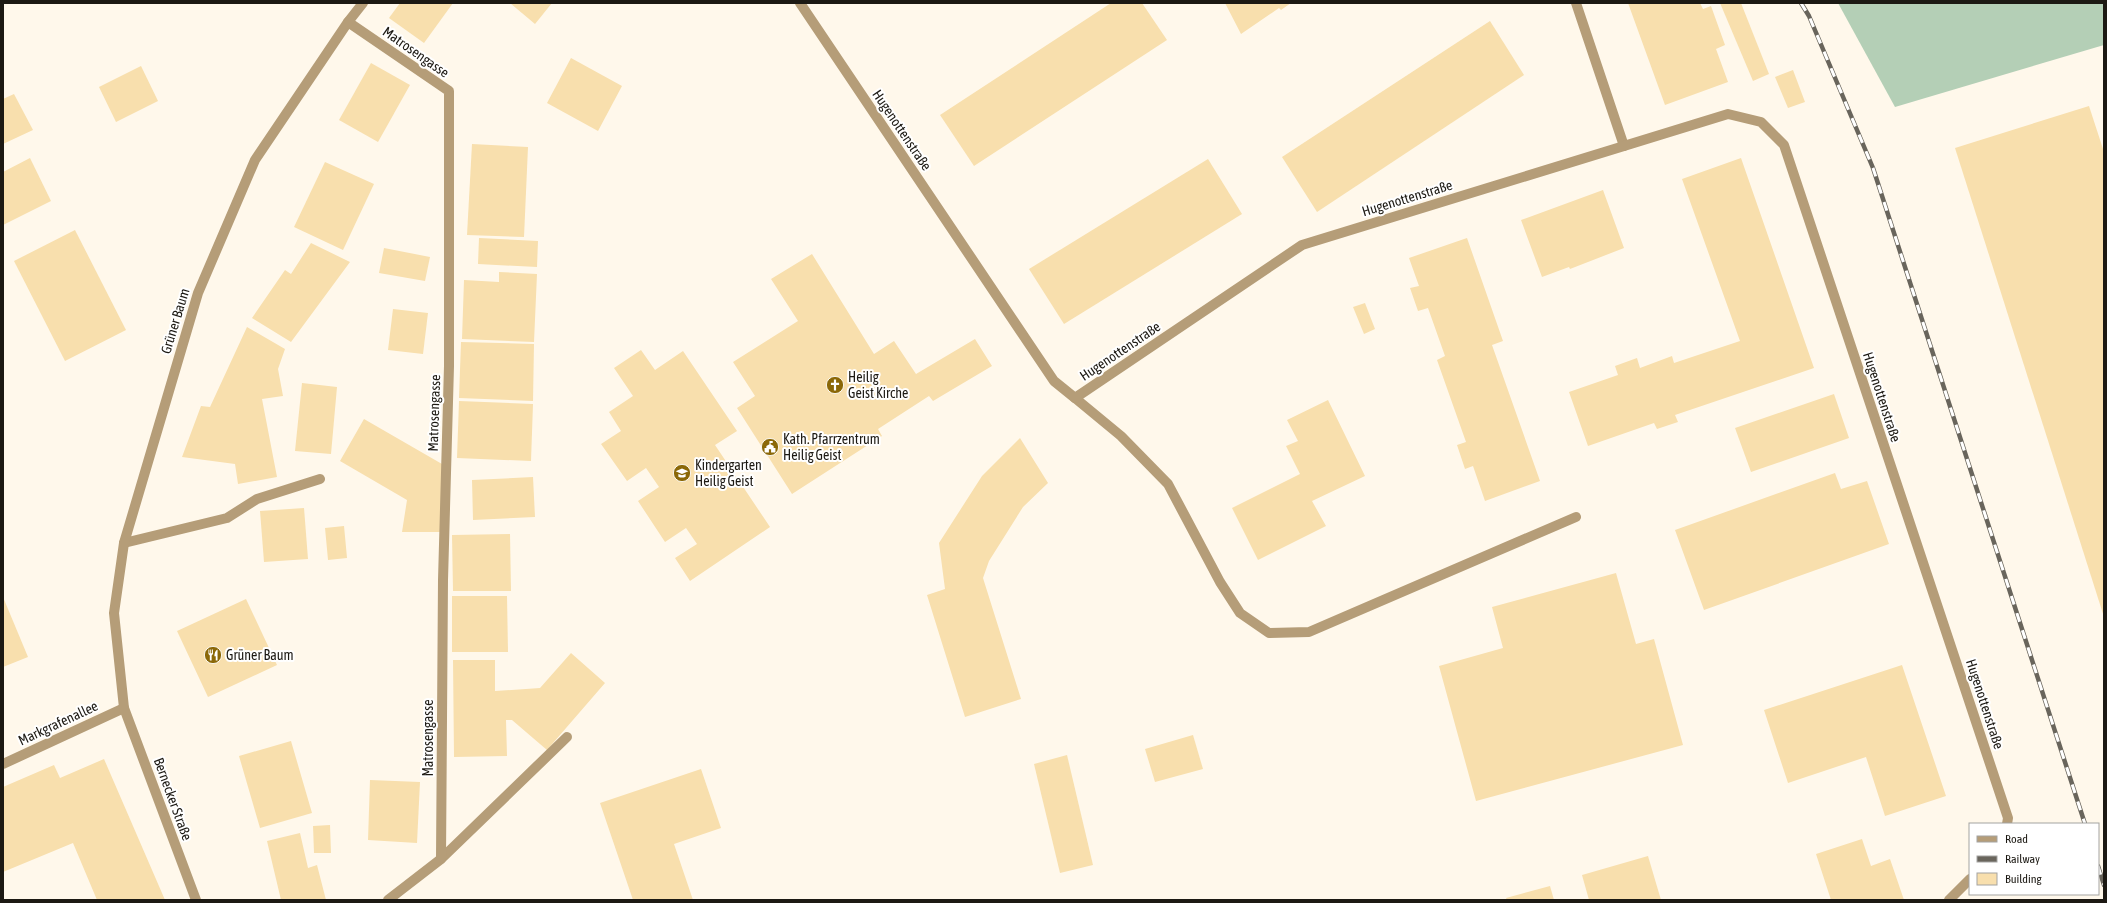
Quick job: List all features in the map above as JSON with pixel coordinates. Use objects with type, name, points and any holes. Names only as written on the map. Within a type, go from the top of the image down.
[{"type":"street","name":"Grüner Baum","points":[[124,708],[114,613],[124,543],[198,293],[255,160],[348,22],[363,3]]},
{"type":"street","name":"Hugenottenstraße","points":[[800,3],[1054,381],[1075,398],[1302,245],[1728,114],[1761,122],[1784,145],[2008,818],[2007,823]]},
{"type":"street","points":[[1576,3],[1624,146]]},
{"type":"street","name":"Matrosengasse","points":[[348,22],[449,91],[449,366],[443,580],[441,859]]},
{"type":"street","points":[[1075,398],[1121,436],[1168,484],[1220,582],[1240,612],[1268,633],[1308,632],[1576,517]]},
{"type":"street","points":[[124,543],[228,518],[257,500],[320,479]]},
{"type":"street","name":"Markgrafenallee","points":[[3,764],[124,708]]},
{"type":"street","name":"Bernecker Straße","points":[[124,708],[196,900]]},
{"type":"street","points":[[388,900],[441,859],[567,737]]},
{"type":"street","points":[[1949,900],[1969,880]]},
{"type":"green space","points":[[1838,3],[2104,3],[2104,45],[1895,107]]},
{"type":"building","points":[[400,3],[453,3],[424,43],[389,18]]},
{"type":"building","points":[[510,3],[552,3],[535,24]]},
{"type":"building","points":[[1111,3],[1142,3],[1167,40],[974,166],[940,115]]},
{"type":"building","points":[[1225,3],[1291,3],[1281,10],[1279,8],[1241,34]]},
{"type":"building","points":[[1628,3],[1700,3],[1703,9],[1711,6],[1725,45],[1716,49],[1728,82],[1665,105]]},
{"type":"building","points":[[1720,3],[1741,3],[1769,74],[1753,81]]},
{"type":"building","points":[[1490,21],[1524,75],[1317,212],[1282,157]]},
{"type":"building","points":[[571,58],[622,86],[598,131],[547,103]]},
{"type":"building","points":[[371,63],[410,85],[378,142],[339,120]]},
{"type":"building","points":[[141,66],[158,101],[116,122],[99,87]]},
{"type":"building","points":[[1793,70],[1805,102],[1788,108],[1775,77]]},
{"type":"building","points":[[14,94],[33,130],[3,144],[3,99]]},
{"type":"building","points":[[2089,106],[2104,152],[2104,617],[1955,148]]},
{"type":"building","points":[[472,144],[528,147],[524,237],[467,235]]},
{"type":"building","points":[[30,158],[51,201],[3,225],[3,172]]},
{"type":"building","points":[[1741,158],[1814,368],[1675,415],[1678,422],[1657,429],[1654,423],[1588,446],[1569,392],[1618,375],[1615,366],[1637,358],[1640,368],[1672,356],[1674,363],[1740,341],[1682,179]]},
{"type":"building","points":[[1208,159],[1242,214],[1064,324],[1029,269]]},
{"type":"building","points":[[325,162],[374,184],[343,250],[294,227]]},
{"type":"building","points":[[1603,190],[1624,248],[1570,269],[1569,267],[1542,277],[1521,220]]},
{"type":"building","points":[[75,230],[126,330],[65,361],[14,261]]},
{"type":"building","points":[[479,238],[538,241],[537,267],[478,264]]},
{"type":"building","points":[[1467,238],[1503,341],[1492,345],[1540,481],[1485,501],[1473,466],[1465,469],[1457,445],[1466,442],[1437,360],[1445,356],[1428,308],[1418,311],[1410,288],[1419,286],[1409,258]]},
{"type":"building","points":[[311,243],[350,262],[291,342],[252,318],[285,270],[291,274]]},
{"type":"building","points":[[384,248],[430,257],[425,281],[379,273]]},
{"type":"building","name":"Heilig Geist Kirche","points":[[812,254],[874,354],[894,341],[916,374],[975,339],[992,366],[933,401],[929,396],[878,429],[882,436],[792,494],[737,408],[755,396],[733,362],[798,321],[771,279]]},
{"type":"building","points":[[499,272],[537,274],[534,342],[462,339],[464,280],[499,282]]},
{"type":"building","points":[[1365,303],[1375,329],[1364,334],[1353,307]]},
{"type":"building","points":[[393,309],[428,313],[423,354],[388,350]]},
{"type":"building","points":[[247,327],[285,349],[278,369],[283,396],[262,399],[277,477],[238,484],[235,464],[182,457],[201,406],[210,407]]},
{"type":"building","points":[[461,342],[534,344],[533,401],[459,398]]},
{"type":"building","points":[[641,350],[655,370],[683,351],[737,431],[715,445],[770,527],[690,581],[675,558],[697,544],[686,528],[665,542],[638,501],[659,487],[646,468],[627,481],[601,444],[621,431],[609,412],[633,396],[614,368]]},
{"type":"building","points":[[302,383],[337,387],[331,454],[295,451]]},
{"type":"building","points":[[1834,394],[1849,438],[1751,472],[1735,428]]},
{"type":"building","points":[[1328,400],[1365,476],[1312,501],[1326,526],[1258,560],[1232,508],[1300,474],[1286,446],[1298,441],[1287,420]]},
{"type":"building","points":[[459,401],[533,404],[531,461],[457,458]]},
{"type":"building","points":[[364,419],[442,464],[441,532],[402,532],[407,500],[340,461]]},
{"type":"building","points":[[1020,438],[1048,483],[1023,507],[989,561],[983,578],[1021,699],[965,717],[927,595],[945,589],[939,543],[982,476]]},
{"type":"building","points":[[1835,473],[1841,489],[1867,481],[1889,544],[1704,610],[1675,530]]},
{"type":"building","points":[[533,477],[535,517],[473,520],[472,480]]},
{"type":"building","points":[[304,508],[308,559],[264,562],[260,511]]},
{"type":"building","points":[[344,526],[347,558],[328,560],[325,528]]},
{"type":"building","points":[[510,534],[511,591],[453,591],[452,535]]},
{"type":"building","points":[[1616,573],[1636,644],[1654,639],[1683,745],[1476,801],[1439,666],[1503,648],[1492,607]]},
{"type":"building","points":[[452,596],[507,596],[508,652],[452,652]]},
{"type":"building","points":[[3,597],[28,657],[3,667]]},
{"type":"building","points":[[246,599],[277,665],[208,697],[177,631]]},
{"type":"building","points":[[571,653],[605,683],[547,750],[512,720],[506,720],[507,756],[454,757],[453,660],[495,660],[495,691],[540,688]]},
{"type":"building","points":[[1902,665],[1946,796],[1885,816],[1866,757],[1788,783],[1764,710]]},
{"type":"building","points":[[1193,735],[1203,769],[1155,782],[1145,749]]},
{"type":"building","points":[[291,741],[312,813],[260,828],[239,756]]},
{"type":"building","points":[[1067,755],[1093,865],[1060,873],[1034,764]]},
{"type":"building","points":[[104,759],[165,900],[97,900],[73,843],[3,872],[3,787],[54,765],[60,778]]},
{"type":"building","points":[[701,769],[721,828],[674,844],[693,900],[633,900],[600,803]]},
{"type":"building","points":[[370,780],[420,782],[417,843],[368,840]]},
{"type":"building","points":[[330,825],[331,853],[314,853],[313,826]]},
{"type":"building","points":[[300,833],[308,868],[317,865],[326,900],[281,900],[267,841]]},
{"type":"building","points":[[1862,839],[1871,866],[1890,859],[1904,900],[1831,900],[1816,854]]},
{"type":"building","points":[[1648,856],[1661,900],[1589,900],[1582,875]]},
{"type":"building","points":[[1550,886],[1554,900],[1507,900],[1506,898]]},
{"type":"railway","points":[[1801,3],[1809,16],[1873,168],[2085,823]]},
{"type":"railway","points":[[2099,869],[2104,885]]},
{"type":"place","name":"Heilig Geist Kirche","points":[[835,385]]},
{"type":"place","name":"Kath. Pfarrzentrum Heilig Geist","points":[[770,447]]},
{"type":"place","name":"Kindergarten Heilig Geist","points":[[682,473]]},
{"type":"place","name":"Grüner Baum","points":[[213,655]]}]
